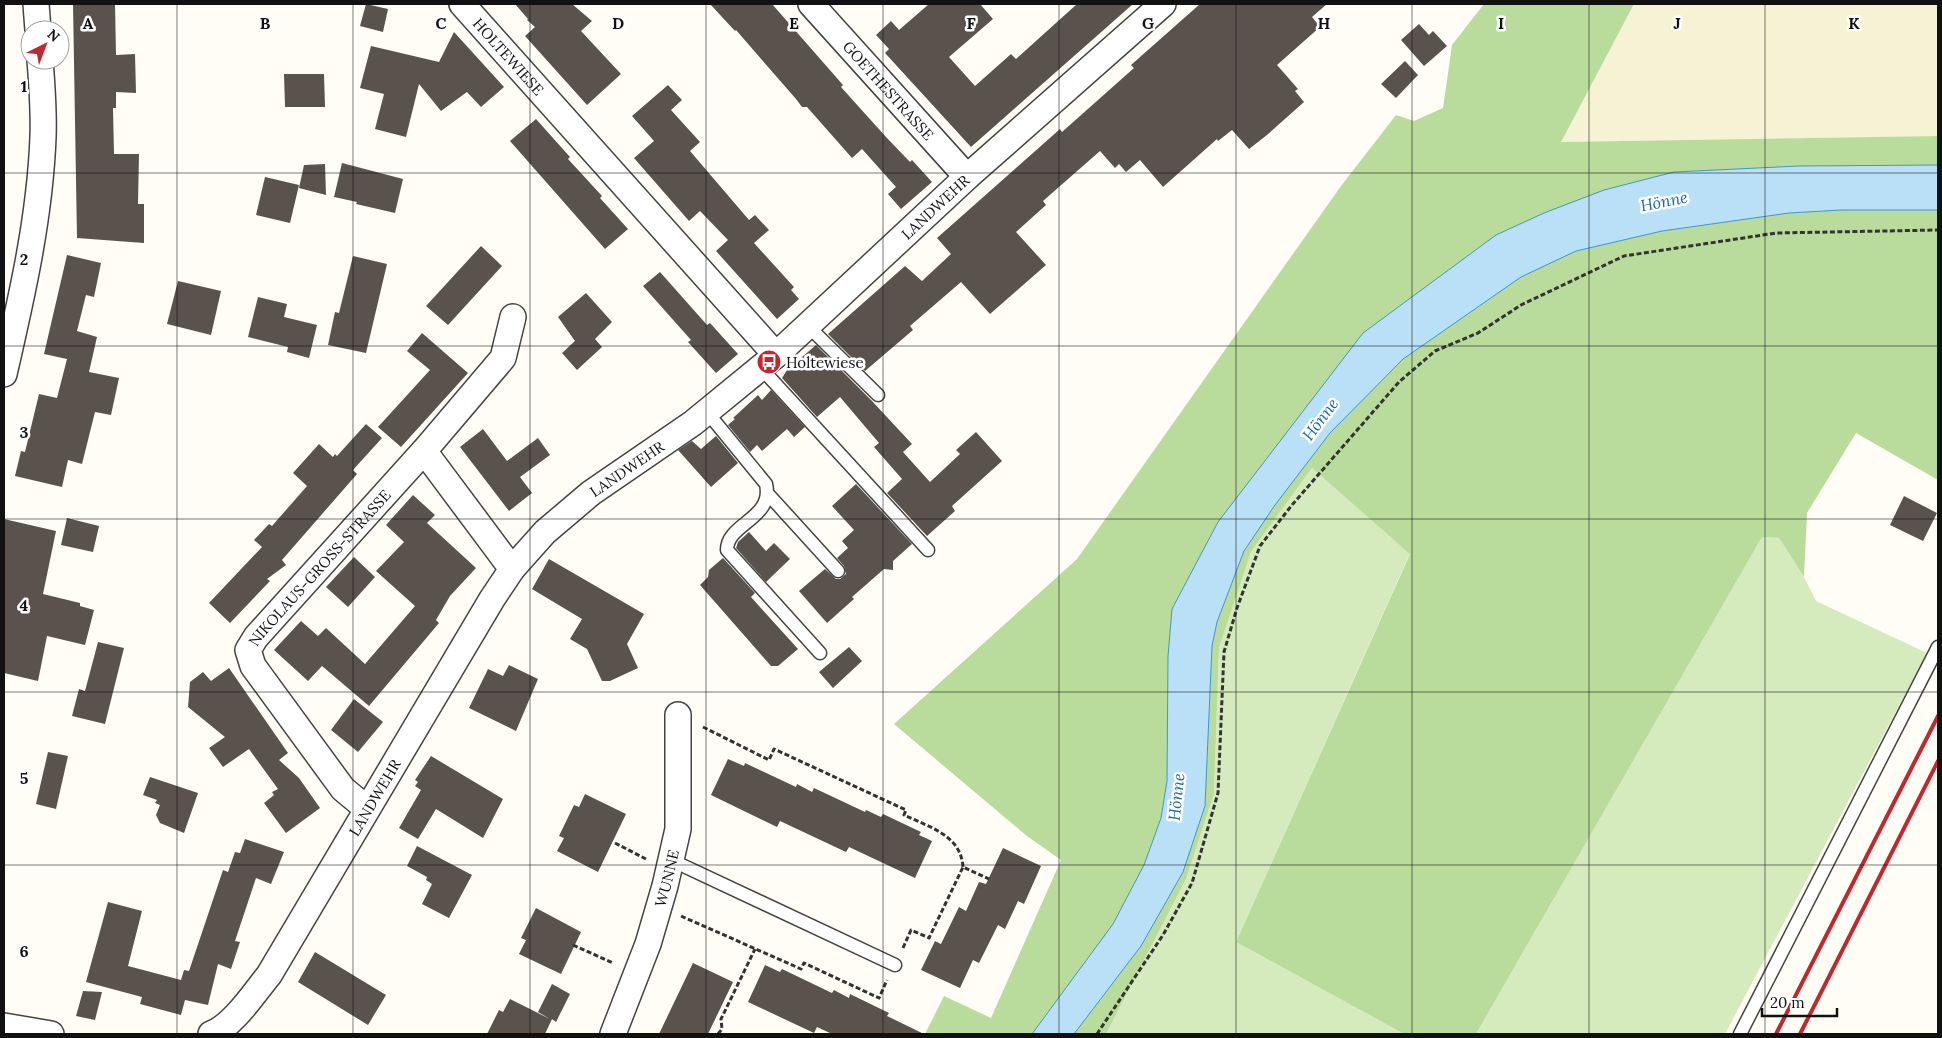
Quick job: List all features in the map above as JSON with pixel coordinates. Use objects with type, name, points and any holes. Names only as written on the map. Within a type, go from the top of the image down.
[{"type":"street","points":[[36,4],[37,20]]},
{"type":"street","name":"HOLTEWIESE","points":[[462,4],[769,362]]},
{"type":"street","name":"GOETHESTRASSE","points":[[810,4],[967,177]]},
{"type":"street","name":"LANDWEHR","points":[[211,1034],[219,1031],[242,1009],[269,975],[366,808],[512,568],[545,532],[592,493],[706,412],[769,362],[967,177],[1157,6]]},
{"type":"street","points":[[4,374],[21,296],[36,210],[43,136],[40,70]]},
{"type":"street","name":"NIKOLAUS-GROSS-STRASSE","points":[[366,808],[342,789],[253,666],[248,650],[256,637],[424,451],[503,358],[513,317]]},
{"type":"street","points":[[424,451],[512,568]]},
{"type":"street","name":"WUNNE","points":[[613,1034],[648,944],[678,830],[678,715]]},
{"type":"street","points":[[4,1026],[51,1034]]},
{"type":"lane","points":[[808,326],[878,395]]},
{"type":"lane","points":[[769,362],[928,550]]},
{"type":"lane","points":[[706,412],[766,484],[768,494],[838,571]]},
{"type":"lane","points":[[768,494],[764,505],[729,540],[727,550],[820,653]]},
{"type":"lane","points":[[1740,1034],[1938,647]]},
{"type":"lane","points":[[670,865],[895,965]]},
{"type":"path","points":[[1096,1034],[1163,935],[1192,884],[1218,793],[1224,652],[1237,608],[1260,546],[1292,505],[1399,382],[1435,351],[1478,333],[1521,305],[1624,256],[1776,233],[1938,230]]},
{"type":"path","points":[[678,715],[769,760],[774,749],[906,810],[904,815],[942,832],[950,838],[960,851],[963,867]]},
{"type":"path","points":[[615,843],[670,865]]},
{"type":"path","points":[[573,945],[636,974]]},
{"type":"path","points":[[718,1034],[722,1029],[721,1019],[755,949]]},
{"type":"shaded area","points":[[1634,4],[1938,4],[1938,136],[1560,142]]},
{"type":"green space","points":[[1484,4],[1634,4],[1561,142],[1938,136],[1938,480],[1856,433],[1807,513],[1804,577],[1779,538],[1762,537],[1476,1034],[1404,1034],[1236,942],[1410,554],[1312,468],[1251,552],[1219,648],[1214,794],[1186,879],[1106,1034],[925,1034],[944,996],[991,1018],[1061,860],[1027,836],[894,724],[1077,559],[1341,186],[1396,115],[1414,121],[1443,108],[1452,45]]},
{"type":"green space","points":[[1312,468],[1410,553],[1236,942],[1404,1034],[1106,1034],[1186,879],[1214,794],[1219,648],[1251,552]]},
{"type":"green space","points":[[1762,537],[1779,538],[1804,577],[1816,601],[1927,653],[1725,1034],[1476,1034]]},
{"type":"water","name":"Hönne","points":[[1938,165],[1938,210],[1841,210],[1789,213],[1662,231],[1576,251],[1521,277],[1403,359],[1330,433],[1275,505],[1244,551],[1217,622],[1212,646],[1205,806],[1183,872],[1141,946],[1074,1034],[1032,1034],[1113,924],[1144,865],[1161,818],[1167,781],[1168,656],[1172,609],[1218,522],[1363,333],[1496,235],[1544,213],[1604,190],[1674,172],[1799,166]]},
{"type":"building","points":[[73,4],[115,4],[116,55],[135,54],[136,93],[116,92],[116,108],[113,108],[114,154],[139,154],[138,204],[144,204],[144,243],[77,238]]},
{"type":"building","points":[[366,4],[388,9],[383,32],[360,26]]},
{"type":"building","points":[[515,4],[572,4],[592,21],[581,31],[621,74],[587,105],[525,36],[535,27]]},
{"type":"building","points":[[710,4],[772,4],[843,85],[841,87],[886,137],[910,162],[912,160],[932,182],[901,209],[888,194],[896,187],[862,149],[852,158],[807,107],[802,107],[736,30]]},
{"type":"building","points":[[929,4],[980,4],[993,19],[949,57],[975,86],[1011,54],[1016,59],[1077,4],[1133,4],[971,147],[885,53],[889,49],[876,35],[891,21],[899,30]]},
{"type":"building","points":[[1200,4],[1327,4],[1312,17],[1320,27],[1277,65],[1298,89],[1295,91],[1304,102],[1249,149],[1232,130],[1218,141],[1217,139],[1163,187],[1140,160],[1126,172],[1119,164],[1115,168],[1100,151],[1043,201],[1046,205],[1016,232],[1046,265],[990,314],[961,282],[910,326],[913,330],[865,371],[828,334],[905,266],[922,281],[951,254],[937,238],[1060,129],[1062,132],[1134,68],[1131,65]]},
{"type":"building","points":[[1419,24],[1429,35],[1433,31],[1447,46],[1424,66],[1401,40]]},
{"type":"building","points":[[454,32],[504,87],[481,107],[467,92],[441,111],[419,84],[406,137],[375,129],[384,94],[360,88],[371,46],[439,62]]},
{"type":"building","points":[[1405,61],[1418,75],[1396,98],[1381,84]]},
{"type":"building","points":[[284,74],[324,74],[325,107],[285,107]]},
{"type":"building","points":[[668,85],[682,100],[671,110],[700,142],[690,151],[749,220],[755,215],[769,230],[754,243],[794,287],[791,290],[799,299],[777,319],[716,251],[728,240],[700,211],[689,221],[634,158],[654,141],[632,116]]},
{"type":"building","points":[[536,119],[570,157],[568,159],[602,196],[600,198],[628,229],[605,249],[510,141]]},
{"type":"building","points":[[342,163],[403,179],[395,213],[334,197]]},
{"type":"building","points":[[325,164],[326,195],[299,188],[304,165]]},
{"type":"building","points":[[265,177],[299,185],[290,223],[256,215]]},
{"type":"building","points":[[481,246],[502,266],[448,325],[426,306]]},
{"type":"building","points":[[67,255],[101,263],[94,297],[86,295],[77,331],[97,337],[89,372],[119,378],[111,415],[95,412],[82,464],[68,460],[62,487],[15,476],[21,451],[25,452],[39,394],[57,398],[67,359],[44,354]]},
{"type":"building","points":[[353,256],[387,264],[366,353],[328,345],[335,312],[339,313]]},
{"type":"building","points":[[660,272],[707,325],[710,323],[738,354],[716,373],[688,342],[691,340],[643,286]]},
{"type":"building","points":[[178,281],[221,291],[211,335],[167,324]]},
{"type":"building","points":[[586,293],[612,322],[595,339],[602,347],[577,370],[562,353],[575,341],[558,317]]},
{"type":"building","points":[[258,297],[287,304],[284,317],[317,325],[309,358],[287,352],[288,347],[248,337]]},
{"type":"building","points":[[422,333],[468,373],[401,447],[378,427],[430,370],[407,351]]},
{"type":"building","points":[[816,345],[912,444],[903,452],[930,482],[960,454],[956,450],[976,432],[1002,461],[952,506],[955,511],[927,536],[887,493],[902,479],[874,447],[879,443],[840,397],[817,417],[782,378],[787,370]]},
{"type":"building","points":[[771,390],[805,427],[794,437],[787,429],[762,451],[757,445],[750,452],[728,425],[758,395],[762,400]]},
{"type":"building","points":[[366,424],[382,438],[353,470],[357,474],[282,560],[286,565],[267,579],[270,581],[230,623],[209,603],[262,547],[254,540],[269,524],[272,526],[307,486],[293,473],[319,444],[333,457],[335,454],[337,456]]},
{"type":"building","points":[[483,429],[507,461],[538,438],[550,455],[520,477],[532,493],[509,511],[460,447]]},
{"type":"building","points":[[716,436],[738,463],[711,487],[678,450],[692,441],[701,449]]},
{"type":"building","points":[[856,484],[912,544],[893,561],[893,570],[884,569],[852,597],[854,599],[827,623],[799,591],[825,569],[836,579],[840,579],[846,574],[844,566],[837,558],[848,548],[842,541],[854,530],[832,506]]},
{"type":"building","points":[[413,495],[435,515],[427,523],[476,568],[450,596],[436,620],[439,623],[369,706],[322,666],[308,681],[274,650],[301,621],[318,636],[326,628],[365,664],[415,606],[376,571],[404,542],[386,525]]},
{"type":"building","points":[[1904,496],[1937,513],[1923,541],[1890,525]]},
{"type":"building","points":[[67,518],[99,526],[93,552],[61,545]]},
{"type":"building","points":[[4,519],[56,531],[43,594],[80,603],[80,606],[94,610],[85,645],[47,636],[38,681],[4,673]]},
{"type":"building","points":[[749,532],[766,551],[774,543],[790,559],[766,582],[736,548],[738,542]]},
{"type":"building","points":[[354,557],[375,577],[348,607],[326,587]]},
{"type":"building","points":[[723,558],[755,593],[751,597],[798,649],[778,666],[771,666],[700,585],[708,577],[709,570]]},
{"type":"building","points":[[549,559],[644,614],[627,644],[638,668],[610,681],[602,681],[587,649],[570,639],[582,619],[532,589]]},
{"type":"building","points":[[98,642],[124,648],[105,724],[72,716],[79,689],[85,691]]},
{"type":"building","points":[[849,647],[862,661],[833,688],[819,672]]},
{"type":"building","points":[[509,665],[538,679],[516,731],[469,708],[488,669],[503,676]]},
{"type":"building","points":[[229,668],[288,753],[279,760],[299,778],[320,808],[286,833],[264,803],[274,795],[272,792],[278,789],[249,749],[223,767],[209,748],[225,737],[188,707],[190,682],[203,672],[211,681]]},
{"type":"building","points":[[354,699],[383,722],[358,752],[331,730]]},
{"type":"building","points":[[48,752],[68,756],[56,809],[36,804]]},
{"type":"building","points":[[431,756],[503,799],[483,838],[436,809],[418,839],[399,828],[421,790],[415,786],[418,782],[415,780]]},
{"type":"building","points":[[728,759],[744,766],[745,763],[796,787],[797,784],[812,792],[814,788],[865,812],[866,810],[881,817],[883,814],[921,832],[919,835],[932,841],[915,878],[849,847],[846,852],[780,821],[777,827],[711,795]]},
{"type":"building","points":[[150,777],[198,793],[184,833],[160,823],[156,815],[160,805],[155,803],[157,800],[143,795]]},
{"type":"building","points":[[585,794],[626,814],[598,872],[557,851],[564,838],[559,836],[574,805],[579,807]]},
{"type":"building","points":[[245,839],[284,852],[271,884],[256,878],[235,941],[240,942],[231,969],[218,964],[208,1005],[185,1000],[181,1015],[140,1004],[142,997],[86,982],[108,902],[142,911],[128,966],[181,980],[184,970],[189,971],[223,870],[228,872],[235,852],[240,853]]},
{"type":"building","points":[[417,846],[472,875],[449,918],[422,904],[432,884],[426,880],[427,877],[407,866]]},
{"type":"building","points":[[1003,848],[1041,866],[1024,904],[1018,901],[1005,929],[998,925],[979,963],[973,960],[960,988],[921,970],[935,941],[941,944],[959,907],[966,911],[979,882],[986,884]]},
{"type":"building","points":[[536,908],[581,932],[561,974],[519,954],[526,940],[521,938]]},
{"type":"building","points":[[315,952],[386,995],[368,1025],[298,982]]},
{"type":"building","points":[[693,963],[733,982],[708,1034],[659,1034]]},
{"type":"building","points":[[765,965],[780,972],[782,969],[832,993],[834,990],[849,998],[850,994],[889,1013],[887,1016],[924,1034],[832,1034],[817,1027],[814,1033],[748,1002]]},
{"type":"building","points":[[552,984],[570,994],[556,1022],[552,1019],[545,1034],[487,1034],[499,1010],[503,1012],[510,999],[550,1019],[538,1012]]},
{"type":"building","points":[[83,991],[102,992],[95,1020],[76,1016]]},
{"type":"railway","points":[[1776,1034],[1938,716]]},
{"type":"railway","points":[[1800,1034],[1938,761]]},
{"type":"place","name":"Holtewiese","points":[[769,362]]}]
